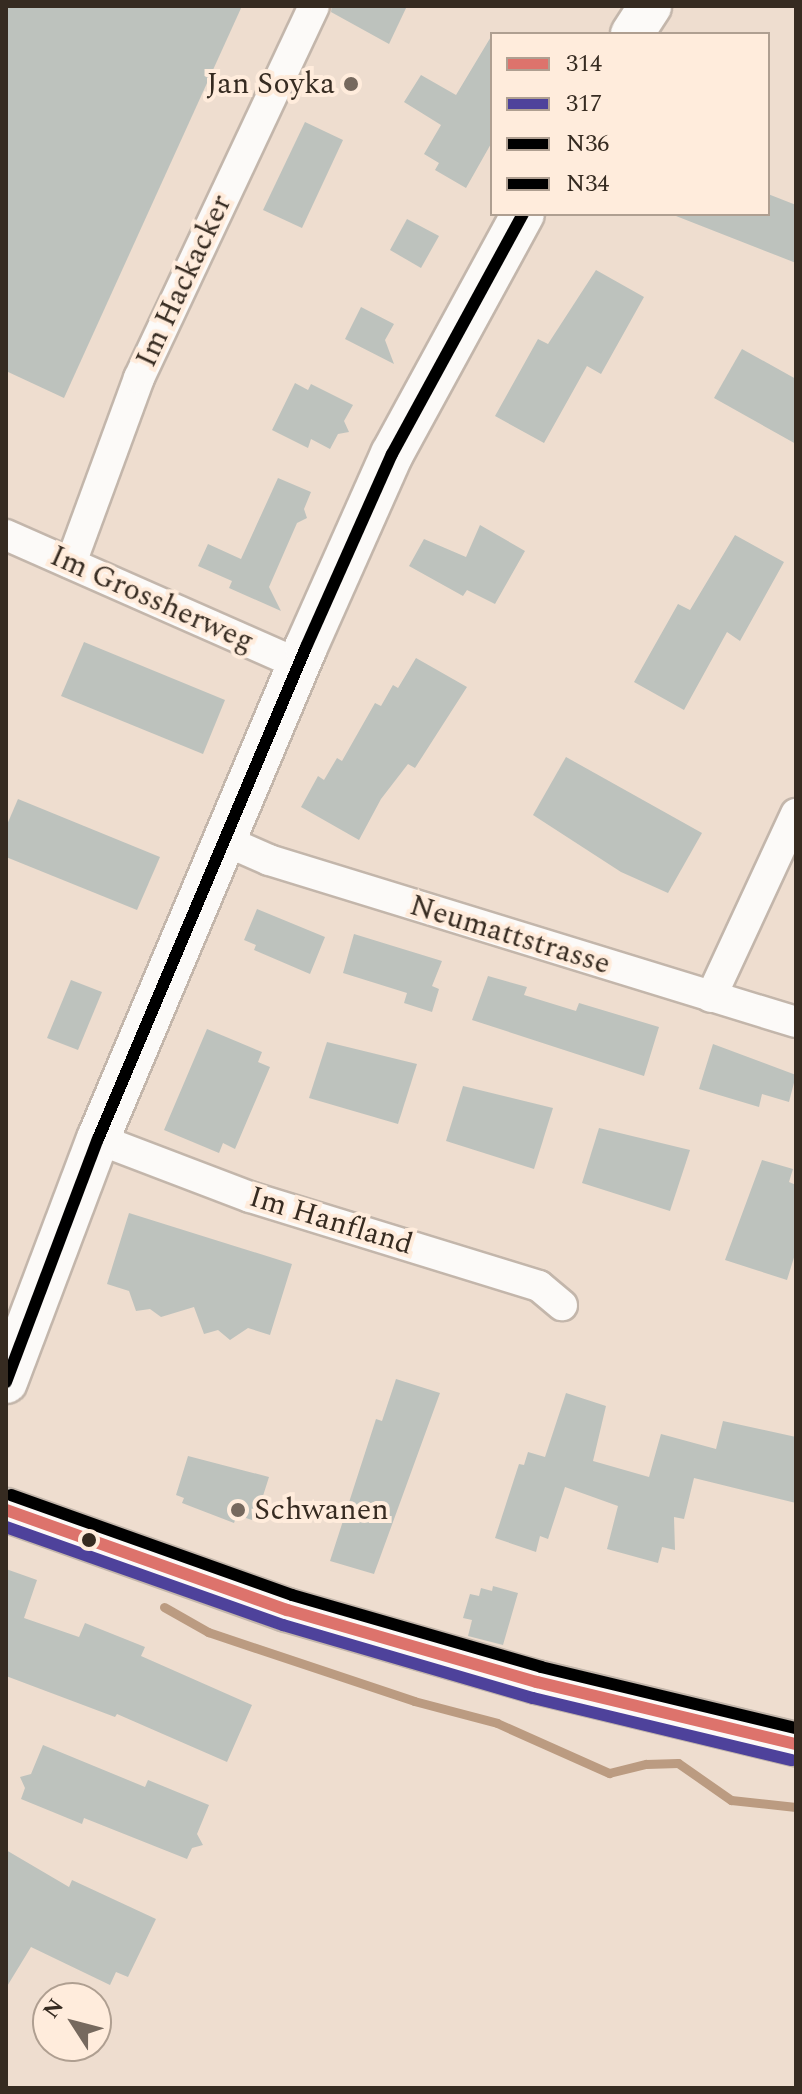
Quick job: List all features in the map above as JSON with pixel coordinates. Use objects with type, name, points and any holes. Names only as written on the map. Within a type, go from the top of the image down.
[{"type":"street","name":"Im Hackacker","points":[[71,563],[139,378],[314,6]]},
{"type":"street","points":[[633,32],[650,6]]},
{"type":"street","points":[[6,1382],[98,1139],[299,664],[392,454],[522,216]]},
{"type":"street","name":"Im Grossherweg","points":[[6,535],[299,664]]},
{"type":"street","points":[[711,997],[796,814]]},
{"type":"street","name":"Neumattstrasse","points":[[226,841],[269,860],[796,1022]]},
{"type":"street","name":"Im Hanfland","points":[[98,1139],[250,1197],[539,1286],[562,1305]]},
{"type":"street","points":[[6,1510],[287,1610],[537,1682],[796,1744]]},
{"type":"building","points":[[6,6],[242,6],[64,398],[6,371]]},
{"type":"building","points":[[332,6],[407,6],[389,44],[331,12]]},
{"type":"building","points":[[490,38],[490,146],[466,188],[435,170],[439,163],[424,154],[441,125],[404,102],[421,75],[456,95]]},
{"type":"building","points":[[305,122],[343,140],[302,228],[263,210]]},
{"type":"building","points":[[770,195],[796,205],[796,263],[676,216],[770,216]]},
{"type":"building","points":[[407,219],[439,236],[421,268],[390,250]]},
{"type":"building","points":[[596,270],[644,297],[601,374],[587,366],[544,443],[495,416],[538,339],[548,344]]},
{"type":"building","points":[[361,307],[394,324],[385,340],[394,364],[345,339]]},
{"type":"building","points":[[742,349],[796,379],[796,444],[714,398]]},
{"type":"building","points":[[295,383],[308,390],[311,384],[353,405],[344,421],[349,432],[338,434],[330,449],[311,439],[308,448],[272,430]]},
{"type":"building","points":[[278,478],[311,492],[304,509],[307,518],[297,523],[269,587],[281,611],[229,588],[232,581],[198,566],[208,544],[241,559]]},
{"type":"building","points":[[480,525],[525,551],[495,604],[467,590],[463,596],[409,566],[424,539],[466,557]]},
{"type":"building","points":[[735,535],[784,562],[740,641],[727,632],[684,710],[634,682],[678,604],[690,610]]},
{"type":"building","points":[[84,642],[225,700],[203,754],[61,696]]},
{"type":"building","points":[[416,658],[467,687],[415,768],[408,764],[381,799],[359,840],[301,807],[318,776],[324,780],[337,758],[342,761],[375,703],[381,706],[393,685],[398,688]]},
{"type":"building","points":[[566,757],[702,833],[668,893],[621,872],[533,815]]},
{"type":"building","points":[[18,799],[160,857],[137,910],[6,857],[6,827]]},
{"type":"building","points":[[257,909],[325,937],[310,974],[254,950],[256,945],[244,940]]},
{"type":"building","points":[[354,934],[442,961],[432,986],[439,989],[432,1012],[404,1003],[407,993],[343,973]]},
{"type":"building","points":[[488,976],[527,987],[524,995],[576,1011],[579,1003],[659,1027],[644,1076],[472,1020]]},
{"type":"building","points":[[71,980],[102,992],[78,1050],[47,1038]]},
{"type":"building","points":[[207,1029],[262,1052],[258,1062],[270,1067],[235,1149],[223,1143],[219,1153],[164,1130]]},
{"type":"building","points":[[327,1042],[417,1064],[398,1124],[309,1098]]},
{"type":"building","points":[[713,1044],[796,1075],[789,1102],[762,1094],[759,1107],[699,1089]]},
{"type":"building","points":[[463,1086],[553,1108],[534,1169],[446,1141]]},
{"type":"building","points":[[599,1128],[690,1150],[670,1211],[582,1183]]},
{"type":"building","points":[[762,1160],[793,1169],[789,1182],[796,1185],[796,1251],[787,1280],[725,1260]]},
{"type":"building","points":[[129,1213],[292,1264],[270,1335],[248,1328],[230,1340],[218,1330],[204,1334],[194,1307],[161,1317],[150,1309],[136,1311],[129,1291],[107,1284]]},
{"type":"building","points":[[396,1379],[440,1393],[374,1574],[330,1561],[376,1419],[382,1421]]},
{"type":"building","points":[[566,1393],[606,1406],[593,1461],[649,1477],[661,1434],[716,1449],[723,1421],[796,1437],[796,1503],[694,1478],[684,1519],[674,1517],[675,1550],[662,1547],[658,1563],[607,1549],[618,1506],[565,1487],[548,1539],[540,1536],[536,1552],[495,1538],[519,1464],[524,1465],[528,1452],[545,1457]]},
{"type":"building","points":[[188,1456],[269,1477],[255,1521],[237,1515],[234,1523],[182,1503],[184,1498],[176,1495]]},
{"type":"building","points":[[6,1569],[37,1580],[24,1618],[79,1637],[85,1623],[145,1647],[141,1656],[252,1705],[227,1762],[117,1714],[115,1717],[6,1676]]},
{"type":"building","points":[[493,1586],[518,1593],[503,1645],[468,1636],[472,1620],[463,1618],[470,1594],[479,1596],[481,1588],[492,1591]]},
{"type":"building","points":[[43,1745],[145,1787],[148,1780],[209,1805],[197,1834],[203,1845],[192,1848],[187,1859],[84,1818],[82,1824],[21,1799],[25,1788],[20,1777],[31,1774]]},
{"type":"building","points":[[6,1850],[69,1887],[72,1880],[156,1919],[128,1977],[116,1972],[111,1982],[104,1982],[31,1947],[6,1988]]},
{"type":"waterway","points":[[164,1607],[208,1632],[414,1701],[497,1723],[609,1773],[646,1764],[678,1763],[731,1800],[796,1807]]},
{"type":"transit line","name":"N36","points":[[6,1382],[98,1139],[306,647],[392,454],[522,216]]},
{"type":"transit line","name":"N34","points":[[11,1495],[292,1595],[541,1667],[796,1728]]},
{"type":"transit line","name":"314","points":[[6,1510],[287,1610],[537,1682],[796,1744]]},
{"type":"transit line","name":"317","points":[[6,1527],[283,1625],[533,1698],[792,1760]]},
{"type":"place","name":"Jan Soyka","points":[[351,84]]},
{"type":"place","name":"Schwanen","points":[[238,1510]]}]
